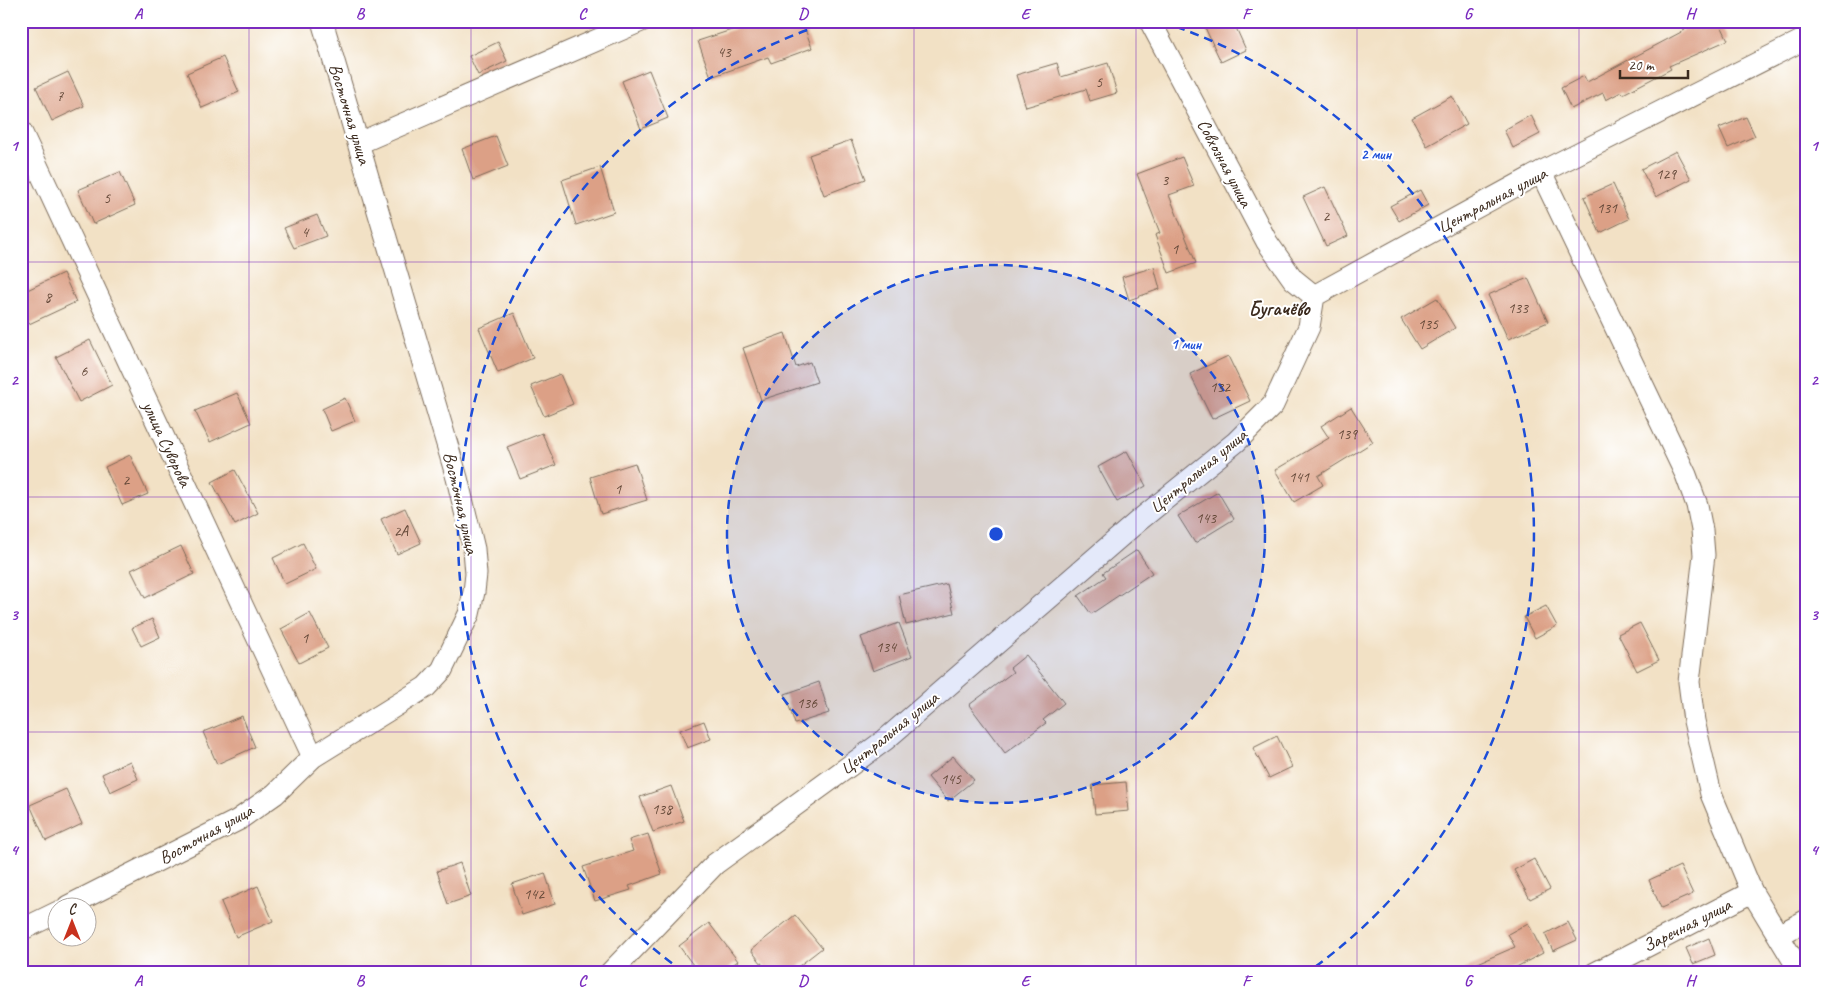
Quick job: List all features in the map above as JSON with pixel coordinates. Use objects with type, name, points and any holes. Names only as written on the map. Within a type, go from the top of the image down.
[{"type":"street","name":"Восточная улица","points":[[88,896],[238,820],[275,794],[314,757],[426,687],[442,670],[469,614],[476,574],[474,549],[457,478],[322,21]]},
{"type":"street","points":[[359,143],[641,21]]},
{"type":"street","name":"Совхозная улица","points":[[1150,21],[1267,242],[1293,279],[1314,296]]},
{"type":"street","name":"Центральная улица","points":[[610,973],[715,864],[885,740],[1137,522],[1236,442],[1272,405],[1309,327],[1314,296],[1541,172],[1807,38]]},
{"type":"street","name":"улица Суворова","points":[[21,131],[314,757]]},
{"type":"street","points":[[1541,172],[1686,475],[1697,505],[1704,555],[1690,682],[1694,721],[1711,794],[1752,892],[1801,973]]},
{"type":"street","name":"Заречная улица","points":[[1595,973],[1752,892]]},
{"type":"street","points":[[21,930],[48,917]]},
{"type":"street","points":[[1778,935],[1807,920]]},
{"type":"building","points":[[759,21],[802,21],[812,48],[771,63],[768,57],[711,77],[698,41]]},
{"type":"building","points":[[1202,21],[1233,21],[1246,50],[1221,62]]},
{"type":"building","points":[[1697,21],[1719,21],[1728,40],[1669,66],[1671,69],[1623,94],[1621,92],[1606,100],[1603,93],[1571,109],[1561,88],[1584,76],[1587,82],[1685,30],[1683,27]]},
{"type":"building","points":[[498,42],[507,61],[478,75],[469,56]]},
{"type":"building","points":[[223,57],[239,92],[202,108],[187,73]]},
{"type":"building","points":[[1057,63],[1061,77],[1108,63],[1117,93],[1090,101],[1086,89],[1026,107],[1016,75]]},
{"type":"building","points":[[649,70],[668,118],[641,129],[622,81]]},
{"type":"building","points":[[68,72],[84,106],[52,121],[36,87]]},
{"type":"building","points":[[1452,96],[1467,124],[1427,146],[1412,118]]},
{"type":"building","points":[[1531,115],[1540,134],[1513,148],[1504,130]]},
{"type":"building","points":[[1746,117],[1755,136],[1728,148],[1719,128]]},
{"type":"building","points":[[496,136],[508,166],[473,180],[462,149]]},
{"type":"building","points":[[851,140],[866,179],[824,195],[809,155]]},
{"type":"building","points":[[1676,151],[1691,179],[1656,197],[1641,169]]},
{"type":"building","points":[[1182,157],[1194,186],[1169,195],[1196,263],[1169,273],[1155,235],[1160,233],[1137,174]]},
{"type":"building","points":[[600,167],[614,212],[576,225],[562,180]]},
{"type":"building","points":[[120,172],[135,205],[93,224],[78,190]]},
{"type":"building","points":[[1613,184],[1629,219],[1600,233],[1584,197]]},
{"type":"building","points":[[1325,187],[1348,236],[1326,246],[1303,197]]},
{"type":"building","points":[[1420,190],[1428,205],[1399,221],[1390,206]]},
{"type":"building","points":[[317,215],[326,236],[294,248],[284,228]]},
{"type":"building","points":[[1154,267],[1160,289],[1129,300],[1122,277]]},
{"type":"building","points":[[63,273],[76,302],[29,324],[21,307],[21,293]]},
{"type":"building","points":[[1528,278],[1548,322],[1508,339],[1488,295]]},
{"type":"building","points":[[1437,298],[1455,328],[1420,349],[1401,319]]},
{"type":"building","points":[[514,313],[533,358],[498,373],[479,328]]},
{"type":"building","points":[[785,333],[796,367],[810,362],[817,382],[761,400],[743,348]]},
{"type":"building","points":[[90,340],[112,385],[79,402],[56,357]]},
{"type":"building","points":[[1228,356],[1250,401],[1212,419],[1190,374]]},
{"type":"building","points":[[560,374],[573,404],[544,416],[531,386]]},
{"type":"building","points":[[237,393],[251,423],[210,442],[195,411]]},
{"type":"building","points":[[345,398],[355,421],[331,431],[322,409]]},
{"type":"building","points":[[1351,407],[1373,442],[1318,476],[1323,485],[1294,502],[1275,470],[1329,438],[1321,426]]},
{"type":"building","points":[[542,433],[556,465],[520,479],[507,447]]},
{"type":"building","points":[[1127,451],[1146,486],[1117,502],[1098,467]]},
{"type":"building","points":[[130,455],[148,494],[122,505],[105,467]]},
{"type":"building","points":[[635,463],[647,500],[601,514],[590,477]]},
{"type":"building","points":[[235,470],[258,513],[235,525],[212,482]]},
{"type":"building","points":[[1218,492],[1234,519],[1195,543],[1178,516]]},
{"type":"building","points":[[405,508],[421,543],[397,554],[381,519]]},
{"type":"building","points":[[303,543],[316,569],[285,584],[273,558]]},
{"type":"building","points":[[181,546],[194,574],[145,598],[131,570]]},
{"type":"building","points":[[1137,550],[1152,573],[1091,614],[1078,596],[1106,577],[1103,573]]},
{"type":"building","points":[[947,584],[954,613],[906,625],[899,595]]},
{"type":"building","points":[[1546,606],[1557,626],[1535,638],[1524,617]]},
{"type":"building","points":[[310,613],[328,648],[299,663],[281,629]]},
{"type":"building","points":[[152,619],[160,637],[141,646],[132,628]]},
{"type":"building","points":[[899,623],[912,656],[873,671],[861,637]]},
{"type":"building","points":[[1640,623],[1659,660],[1637,671],[1618,634]]},
{"type":"building","points":[[1026,655],[1064,703],[1043,720],[1046,723],[1005,753],[969,705],[1013,672],[1010,668]]},
{"type":"building","points":[[819,682],[829,713],[795,724],[785,694]]},
{"type":"building","points":[[242,716],[255,747],[217,764],[203,732]]},
{"type":"building","points":[[704,721],[711,739],[687,748],[680,730]]},
{"type":"building","points":[[1277,736],[1292,767],[1269,778],[1253,748]]},
{"type":"building","points":[[953,756],[974,780],[948,801],[928,777]]},
{"type":"building","points":[[130,761],[138,779],[110,792],[102,774]]},
{"type":"building","points":[[1126,782],[1129,811],[1095,814],[1092,785]]},
{"type":"building","points":[[671,786],[684,821],[653,832],[640,797]]},
{"type":"building","points":[[66,789],[82,824],[46,841],[30,805]]},
{"type":"building","points":[[648,834],[662,874],[629,886],[631,890],[595,901],[583,867],[633,851],[629,840]]},
{"type":"building","points":[[1534,859],[1550,889],[1530,899],[1514,870]]},
{"type":"building","points":[[460,863],[471,896],[448,904],[437,871]]},
{"type":"building","points":[[1680,866],[1693,894],[1661,908],[1649,880]]},
{"type":"building","points":[[545,873],[555,904],[522,915],[512,884]]},
{"type":"building","points":[[258,886],[273,921],[236,937],[221,902]]},
{"type":"building","points":[[795,915],[822,948],[790,973],[769,973],[751,950]]},
{"type":"building","points":[[1568,922],[1577,940],[1553,951],[1545,934]]},
{"type":"building","points":[[709,923],[738,961],[721,973],[699,973],[679,946]]},
{"type":"building","points":[[1528,923],[1543,953],[1505,973],[1455,973],[1515,947],[1508,934]]},
{"type":"building","points":[[1709,938],[1715,955],[1693,964],[1686,948]]},
{"type":"district","name":"Бугачёво","points":[[1279,308]]}]
